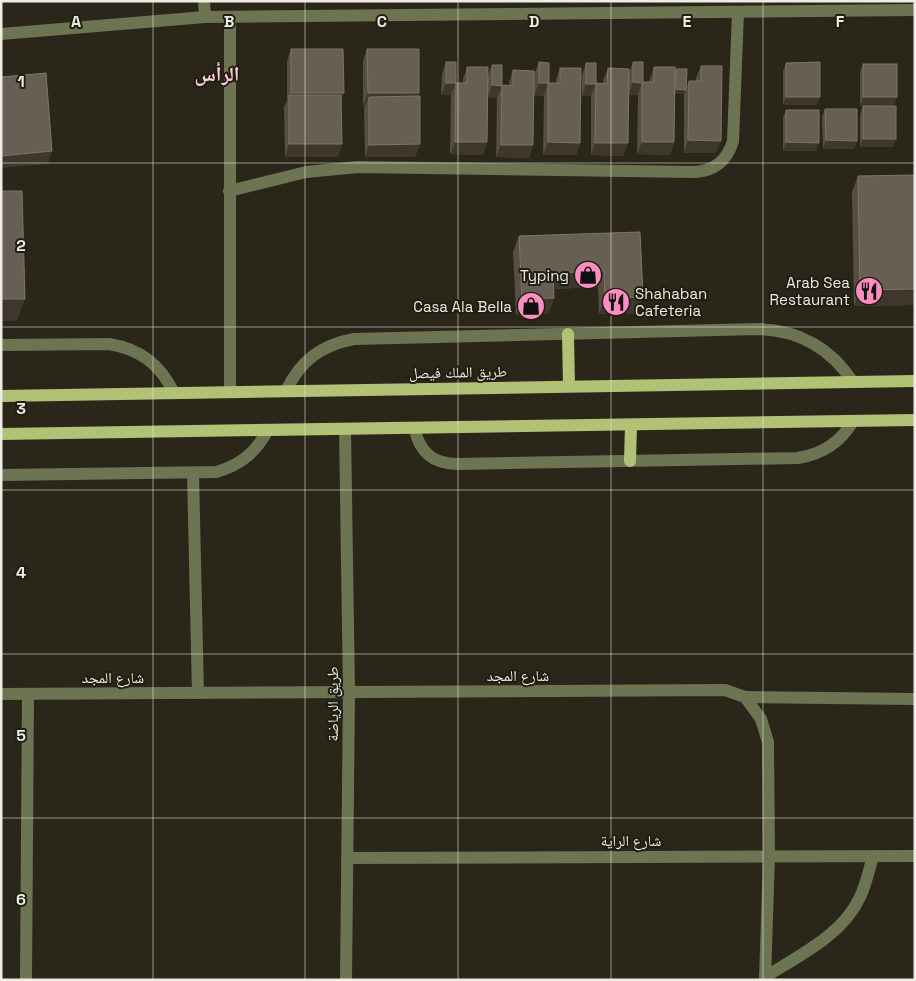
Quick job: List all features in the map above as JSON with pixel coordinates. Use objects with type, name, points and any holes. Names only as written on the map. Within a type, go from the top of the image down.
[{"type":"main road","points":[[568,334],[569,386]]},
{"type":"main road","name":"طريق الملك فيصل","points":[[1,396],[915,381]]},
{"type":"main road","points":[[1,434],[915,420]]},
{"type":"main road","points":[[630,460],[631,425]]},
{"type":"street","points":[[204,1],[205,17]]},
{"type":"street","points":[[1,34],[205,17],[573,7],[681,7],[738,12],[915,10]]},
{"type":"street","points":[[229,191],[306,172],[358,167],[692,172],[710,170],[725,159],[734,141],[738,12]]},
{"type":"street","points":[[230,17],[230,392]]},
{"type":"street","points":[[286,391],[292,379],[308,358],[330,345],[342,341],[774,330],[790,332],[820,346],[844,368],[854,382]]},
{"type":"street","points":[[1,345],[109,344],[123,346],[149,358],[168,380],[174,393]]},
{"type":"street","points":[[415,428],[420,445],[425,452],[432,458],[448,464],[810,456],[835,443],[847,431],[853,421]]},
{"type":"street","name":"طريق الرياضة","points":[[345,429],[349,692],[346,980]]},
{"type":"street","points":[[1,475],[216,472],[242,462],[257,448],[268,430]]},
{"type":"street","points":[[193,473],[198,693]]},
{"type":"street","name":"شارع المجد","points":[[1,694],[725,690],[745,698],[915,699]]},
{"type":"street","points":[[26,980],[28,694]]},
{"type":"street","points":[[745,698],[761,719],[768,742],[769,856],[765,978]]},
{"type":"street","points":[[765,978],[825,938],[853,909],[860,897],[873,856]]},
{"type":"street","name":"شارع الراية","points":[[347,858],[915,856]]},
{"type":"building","points":[[291,49],[343,49],[344,93],[291,93]]},
{"type":"building","points":[[367,49],[419,49],[419,93],[368,93]]},
{"type":"building","points":[[446,62],[456,62],[456,83],[446,83]]},
{"type":"building","points":[[539,62],[549,63],[549,83],[560,83],[560,68],[581,68],[580,143],[548,142],[548,83],[539,83]]},
{"type":"building","points":[[633,62],[643,62],[643,82],[654,82],[654,67],[675,67],[674,142],[642,142],[642,83],[633,82]]},
{"type":"building","points":[[820,62],[820,97],[786,97],[786,63]]},
{"type":"building","points":[[586,63],[596,63],[596,83],[607,84],[608,68],[629,69],[628,143],[595,143],[596,84],[586,84]]},
{"type":"building","points":[[863,64],[897,64],[897,97],[863,97]]},
{"type":"building","points":[[492,65],[502,65],[502,85],[513,86],[513,70],[534,71],[533,145],[501,145],[502,86],[492,85]]},
{"type":"building","points":[[701,66],[722,66],[721,141],[688,140],[689,81],[701,81]]},
{"type":"building","points":[[467,67],[488,67],[487,142],[455,142],[456,83],[467,83]]},
{"type":"building","points":[[676,69],[687,69],[686,90],[676,89]]},
{"type":"building","points":[[46,73],[52,151],[1,156],[1,77]]},
{"type":"building","points":[[289,95],[341,95],[342,144],[289,144]]},
{"type":"building","points":[[420,96],[420,144],[369,145],[369,97]]},
{"type":"building","points":[[863,106],[896,106],[896,139],[863,139]]},
{"type":"building","points":[[825,109],[857,109],[857,141],[826,140]]},
{"type":"building","points":[[786,110],[819,110],[819,143],[786,142]]},
{"type":"building","points":[[915,175],[915,289],[860,290],[858,176]]},
{"type":"building","points":[[1,191],[22,191],[25,299],[1,299]]},
{"type":"building","points":[[640,232],[643,297],[605,298],[604,271],[553,273],[554,298],[522,299],[519,236]]},
{"type":"place","name":"Typing","points":[[588,275]]},
{"type":"place","name":"Arab Sea Restaurant","points":[[869,291]]},
{"type":"place","name":"Shahaban Cafeteria","points":[[616,302]]},
{"type":"place","name":"Casa Ala Bella","points":[[531,306]]},
{"type":"district","name":"الرأس","points":[[217,74]]}]
